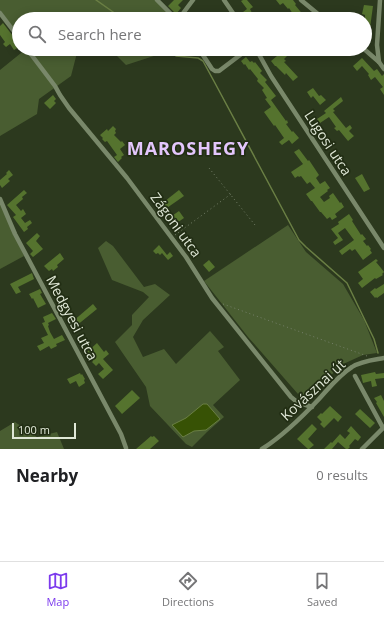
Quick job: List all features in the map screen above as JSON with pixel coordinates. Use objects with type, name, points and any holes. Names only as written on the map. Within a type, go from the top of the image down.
[{"type":"street","points":[[157,0],[170,12]]},
{"type":"street","points":[[183,12],[193,0]]},
{"type":"street","points":[[224,0],[232,12]]},
{"type":"street","points":[[301,0],[316,12]]},
{"type":"street","points":[[379,62],[377,45],[380,0]]},
{"type":"street","points":[[0,13],[12,29]]},
{"type":"street","name":"Zágoni utca","points":[[32,56],[56,86],[69,108],[127,178],[186,257],[215,301],[291,397],[297,402],[312,407]]},
{"type":"street","points":[[204,56],[215,71],[219,71],[239,56]]},
{"type":"street","name":"Lugosi utca","points":[[260,56],[276,83],[384,248]]},
{"type":"street","points":[[372,56],[384,69]]},
{"type":"street","name":"Medgyesi utca","points":[[0,199],[15,234],[121,434],[125,449]]},
{"type":"street","name":"Kovásznai út","points":[[262,449],[312,407],[352,366],[366,361],[384,358]]},
{"type":"street","points":[[355,376],[383,427],[362,449]]},
{"type":"path","points":[[209,168],[255,225]]},
{"type":"path","points":[[171,237],[231,194]]},
{"type":"path","points":[[215,301],[376,359]]},
{"type":"shaded area","points":[[0,0],[155,0],[167,12],[12,12],[12,26],[0,10]]},
{"type":"shaded area","points":[[17,56],[76,56],[71,76],[39,99],[37,114],[0,136],[0,70]]},
{"type":"shaded area","points":[[117,56],[154,56],[126,65]]},
{"type":"shaded area","points":[[0,204],[24,256],[0,269]]},
{"type":"shaded area","points":[[288,225],[306,252],[343,284],[364,320],[377,353],[363,355],[341,365],[305,402],[248,337],[204,281]]},
{"type":"shaded area","points":[[106,241],[113,246],[144,287],[155,284],[170,295],[143,320],[133,337],[143,357],[164,349],[176,364],[210,331],[224,347],[218,351],[240,380],[213,405],[224,417],[192,447],[186,444],[150,406],[146,387],[115,342],[132,325],[132,315],[149,297],[143,292],[112,280],[98,248]]},
{"type":"shaded area","points":[[203,404],[207,404],[220,419],[206,430],[194,431],[183,437],[172,425],[186,418]]},
{"type":"shaded area","points":[[15,422],[37,437],[57,432],[64,449],[0,449],[0,431]]},
{"type":"building","points":[[174,0],[183,0],[178,5],[181,8],[178,12],[174,12],[168,6]]},
{"type":"building","points":[[247,0],[253,7],[250,9],[252,12],[243,12],[247,9],[241,1]]},
{"type":"building","points":[[276,0],[293,0],[301,12],[292,12],[283,3],[280,5]]},
{"type":"building","points":[[364,5],[373,6],[372,13],[372,12],[362,12]]},
{"type":"building","points":[[3,23],[12,35],[12,47],[10,44],[6,47],[3,44],[5,42],[0,35],[0,26]]},
{"type":"building","points":[[277,56],[287,56],[284,59],[286,61],[284,62],[298,77],[293,81],[286,73],[285,75],[271,61]]},
{"type":"building","points":[[246,57],[250,62],[255,62],[262,71],[260,73],[267,80],[265,82],[276,96],[271,100],[286,121],[287,120],[288,123],[286,124],[299,138],[292,144],[289,140],[282,145],[279,142],[284,138],[264,112],[271,107],[265,99],[267,98],[262,90],[264,88],[257,81],[258,79],[250,69],[249,70],[241,61]]},
{"type":"building","points":[[362,58],[374,71],[377,69],[382,76],[384,74],[384,95],[380,89],[383,87],[375,77],[371,80],[368,75],[369,74],[362,66],[357,71],[353,66]]},
{"type":"building","points":[[313,88],[319,96],[321,95],[326,100],[320,105],[313,96],[311,98],[307,92]]},
{"type":"building","points":[[53,95],[56,99],[54,101],[56,103],[50,109],[44,103]]},
{"type":"building","points":[[341,97],[343,101],[333,109],[335,111],[333,112],[346,128],[350,125],[352,128],[349,131],[354,136],[348,141],[339,130],[337,131],[334,128],[336,127],[329,117],[320,123],[317,119],[326,113],[324,111]]},
{"type":"building","points":[[113,126],[116,129],[116,133],[114,135],[125,145],[120,149],[124,155],[118,162],[114,157],[117,155],[107,141],[105,142],[100,135],[107,129],[108,131]]},
{"type":"building","points":[[299,149],[308,161],[309,160],[319,175],[316,178],[320,184],[325,181],[330,188],[320,197],[324,202],[330,198],[329,196],[333,193],[344,207],[335,214],[337,217],[332,220],[330,217],[327,219],[320,212],[306,194],[315,188],[310,182],[307,184],[301,176],[295,178],[291,172],[303,164],[294,152]]},
{"type":"building","points":[[9,170],[13,175],[8,179],[10,181],[2,188],[0,185],[0,180]]},
{"type":"building","points":[[362,174],[370,189],[364,192],[355,178]]},
{"type":"building","points":[[24,190],[27,193],[16,205],[21,211],[23,209],[26,214],[21,218],[25,223],[30,220],[32,223],[24,232],[13,217],[16,215],[7,205]]},
{"type":"building","points":[[179,190],[184,196],[164,210],[160,205]]},
{"type":"building","points":[[179,211],[184,218],[174,225],[169,218]]},
{"type":"building","points":[[349,214],[361,235],[362,234],[366,239],[363,241],[371,249],[370,250],[372,253],[363,260],[355,249],[352,251],[350,249],[342,255],[339,251],[354,240],[345,228],[338,233],[343,240],[335,245],[333,242],[338,238],[331,229],[339,224],[338,222]]},
{"type":"building","points":[[37,233],[40,236],[36,241],[43,249],[33,257],[30,254],[33,251],[26,243]]},
{"type":"building","points":[[159,245],[167,255],[170,252],[173,256],[168,260],[162,253],[160,255],[158,253],[156,254],[153,251]]},
{"type":"building","points":[[60,253],[64,259],[53,271],[52,269],[49,271],[44,266]]},
{"type":"building","points":[[376,259],[378,261],[376,262],[384,272],[382,274],[383,275],[376,279],[375,278],[362,288],[358,283],[363,279],[358,272]]},
{"type":"building","points":[[209,260],[215,267],[209,272],[203,265]]},
{"type":"building","points":[[32,273],[34,279],[18,287],[21,292],[16,294],[10,284]]},
{"type":"building","points":[[384,284],[384,293],[375,298],[370,292]]},
{"type":"building","points":[[40,289],[42,293],[40,294],[46,304],[38,308],[33,298],[32,299],[29,294]]},
{"type":"building","points":[[93,304],[97,309],[76,326],[72,322]]},
{"type":"building","points":[[52,313],[56,319],[48,323],[50,332],[54,339],[62,335],[65,340],[56,344],[57,346],[51,349],[49,346],[40,351],[37,346],[44,343],[41,338],[48,335],[42,323],[45,322],[43,317]]},
{"type":"building","points":[[97,343],[104,352],[106,350],[109,354],[103,359],[113,370],[103,379],[98,374],[104,369],[99,363],[96,366],[86,353]]},
{"type":"building","points":[[375,372],[376,374],[384,373],[384,378],[375,379],[377,386],[372,387],[371,381],[363,383],[361,375]]},
{"type":"building","points":[[80,373],[85,379],[85,383],[79,387],[76,381],[70,384],[67,379]]},
{"type":"building","points":[[132,390],[140,398],[122,414],[115,406]]},
{"type":"building","points":[[381,395],[384,401],[384,417],[374,398]]},
{"type":"building","points":[[330,406],[342,417],[338,422],[334,418],[324,428],[320,424],[322,422],[317,417]]},
{"type":"building","points":[[360,409],[375,423],[370,428],[355,414]]},
{"type":"building","points":[[312,424],[317,429],[308,439],[314,445],[308,449],[297,439]]},
{"type":"building","points":[[351,426],[361,437],[358,441],[355,439],[348,449],[338,442],[332,449],[324,449],[340,434],[345,439],[350,433],[347,431]]},
{"type":"building","points":[[151,436],[154,436],[159,441],[150,449],[136,449]]},
{"type":"waterway","points":[[96,0],[113,12]]},
{"type":"waterway","points":[[176,56],[198,58],[203,61],[299,240],[347,283],[374,339],[378,353]]},
{"type":"district","name":"MAROSHEGY","points":[[188,149]]}]
